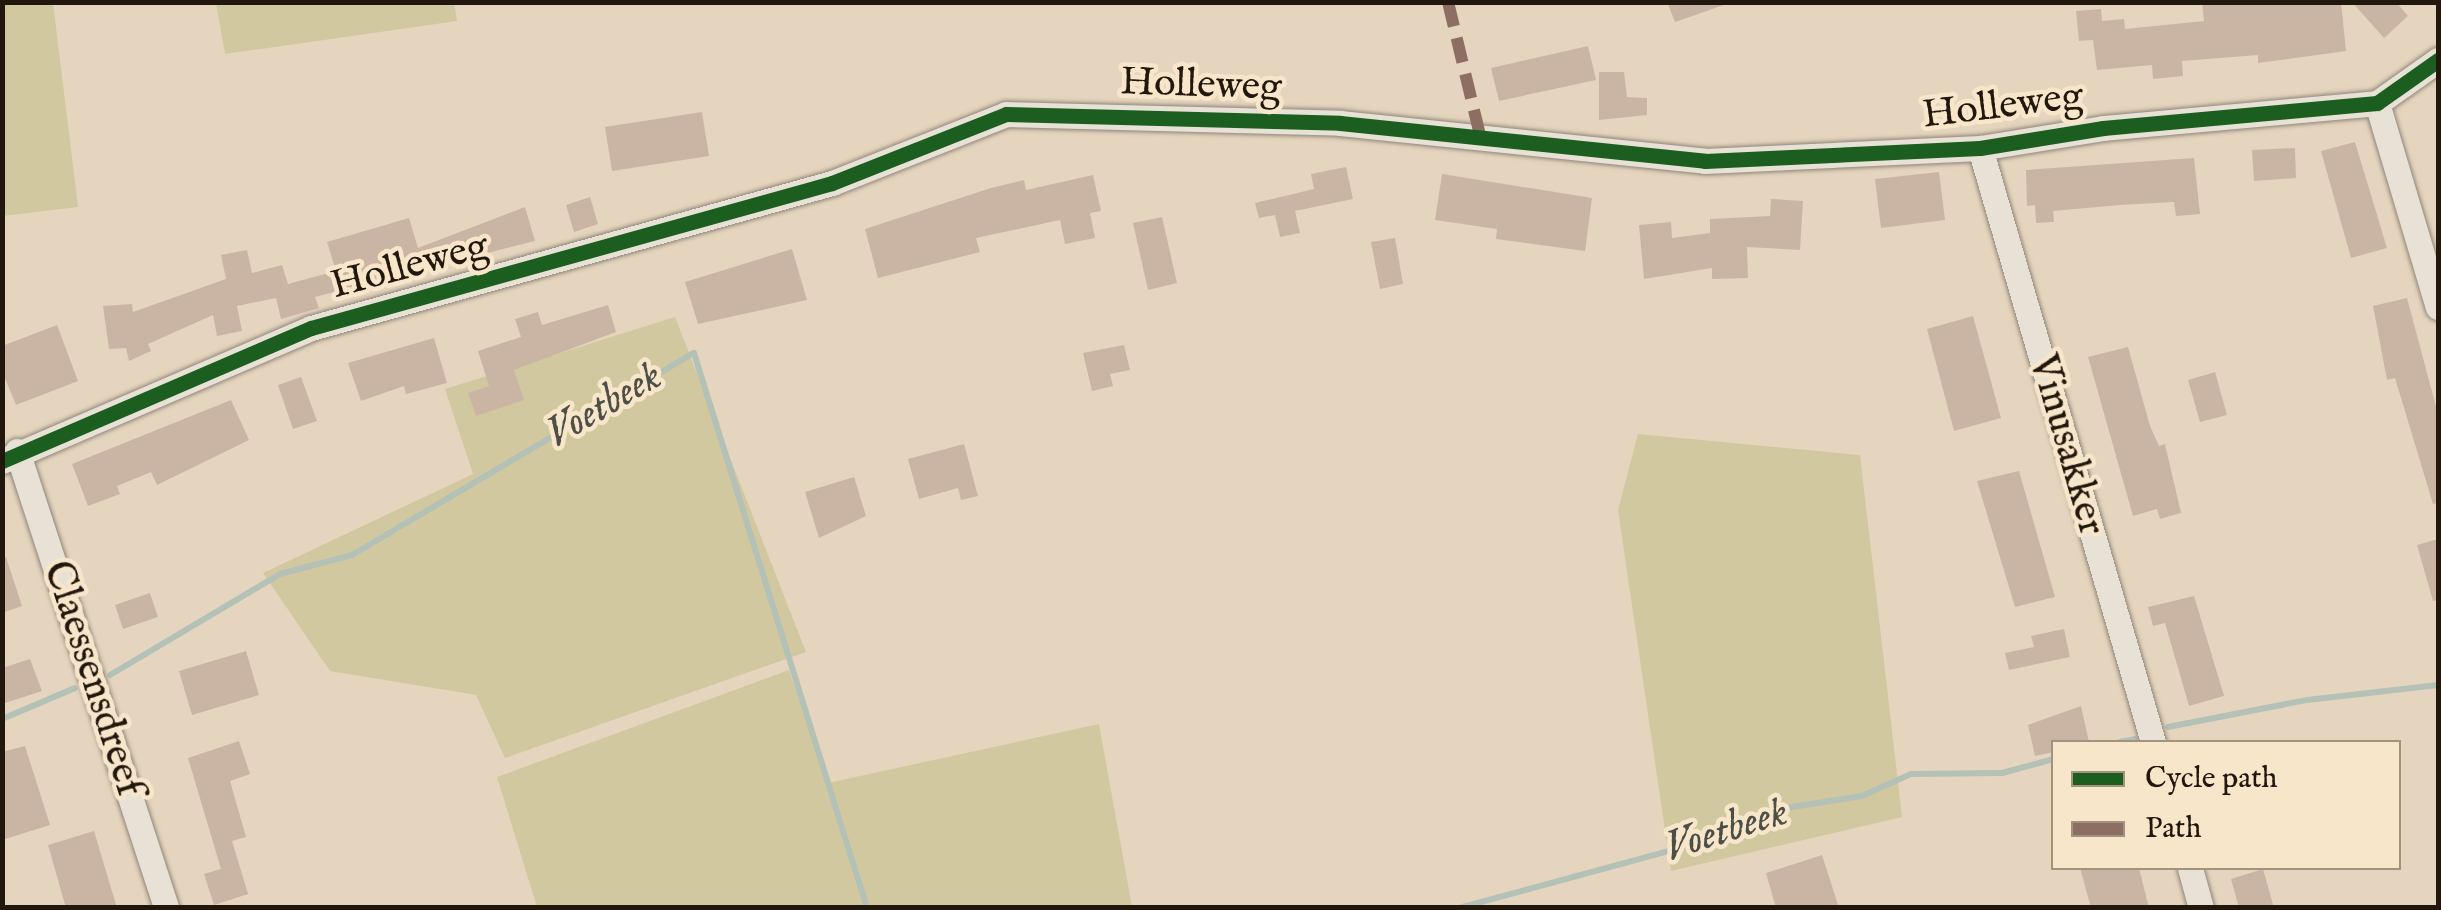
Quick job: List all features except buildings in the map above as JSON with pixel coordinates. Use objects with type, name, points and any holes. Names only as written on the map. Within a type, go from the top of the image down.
[{"type":"street","points":[[2438,60],[2377,104],[2438,307]]},
{"type":"street","name":"Holleweg","points":[[10,456],[311,328],[818,188],[1006,114],[1340,122],[1705,161],[1980,148],[2102,128],[2377,104]]},
{"type":"street","name":"Vinusakker","points":[[1980,148],[2152,740]]},
{"type":"street","name":"Claessensdreef","points":[[10,456],[166,908]]},
{"type":"street","points":[[2191,870],[2201,908]]},
{"type":"shaded area","points":[[2,3],[53,3],[78,207],[3,216]]},
{"type":"shaded area","points":[[216,3],[454,3],[457,21],[225,54]]},
{"type":"shaded area","points":[[675,317],[806,652],[505,758],[476,695],[330,671],[263,573],[473,474],[445,389]]},
{"type":"shaded area","points":[[1638,434],[1860,455],[1902,817],[1671,871],[1618,510]]},
{"type":"shaded area","points":[[789,670],[828,783],[1099,724],[1132,907],[537,907],[497,777]]},
{"type":"waterway","name":"Voetbeek","points":[[110,675],[280,574],[352,555],[694,353],[867,908]]},
{"type":"waterway","name":"Voetbeek","points":[[2168,727],[2307,700],[2438,685]]},
{"type":"waterway","name":"Voetbeek","points":[[2,719],[75,688]]},
{"type":"waterway","name":"Voetbeek","points":[[2130,740],[2135,739]]},
{"type":"waterway","name":"Voetbeek","points":[[1459,908],[1683,847],[1766,811],[1862,796],[1911,774],[2002,773],[2051,760]]},
{"type":"marked path","points":[[1448,2],[1480,135]]},
{"type":"cycle path","points":[[2,461],[311,328],[832,183],[1006,114],[1340,123],[1705,161],[1980,148],[2103,128],[2377,103],[2438,60]]}]
